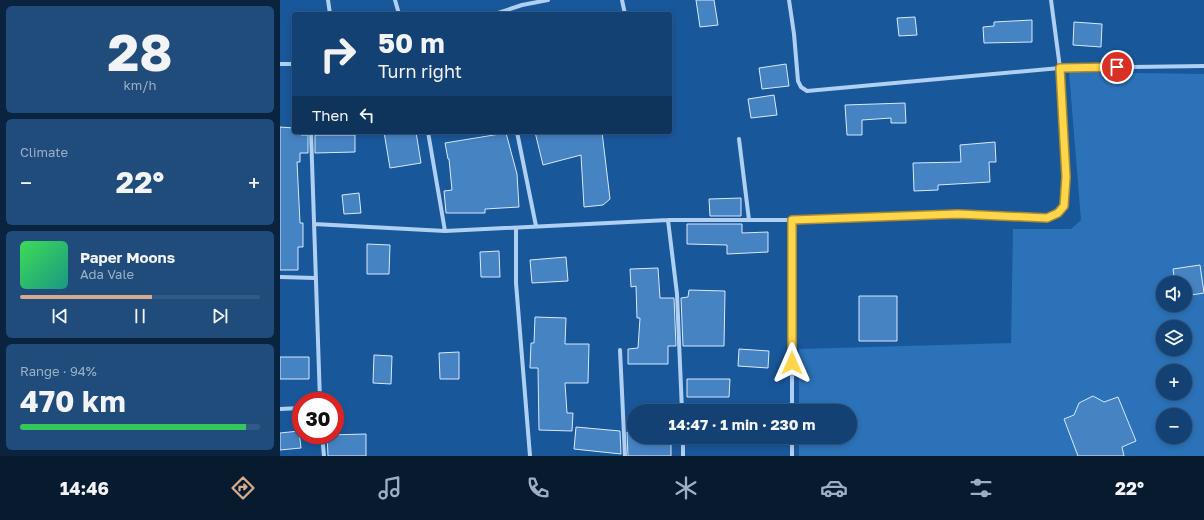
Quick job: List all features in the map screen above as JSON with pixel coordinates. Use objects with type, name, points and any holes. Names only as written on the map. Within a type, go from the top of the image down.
[{"type":"street","points":[[328,0],[330,12]]},
{"type":"street","points":[[395,0],[398,12]]},
{"type":"street","points":[[501,12],[522,5],[548,0]]},
{"type":"street","points":[[622,0],[625,12]]},
{"type":"street","points":[[789,0],[794,34],[798,81],[801,87],[807,91],[1060,68],[1204,66]]},
{"type":"street","points":[[314,224],[445,231],[668,220],[792,220],[958,214],[1047,218],[1058,213],[1064,206],[1066,177],[1060,68],[1051,0]]},
{"type":"street","points":[[280,64],[292,64]]},
{"type":"street","points":[[311,134],[320,392]]},
{"type":"street","points":[[428,134],[445,231]]},
{"type":"street","points":[[517,134],[536,226]]},
{"type":"street","points":[[739,139],[749,220]]},
{"type":"street","points":[[668,220],[677,294],[682,404]]},
{"type":"street","points":[[792,220],[792,404]]},
{"type":"street","points":[[516,228],[516,283],[530,456]]},
{"type":"street","points":[[280,277],[315,278]]},
{"type":"street","points":[[620,350],[625,456]]},
{"type":"street","points":[[280,409],[292,408]]},
{"type":"street","points":[[323,444],[324,456]]},
{"type":"street","points":[[683,444],[683,456]]},
{"type":"street","points":[[792,444],[792,456]]},
{"type":"shaded area","points":[[1069,72],[1204,74],[1204,456],[799,456],[799,444],[857,444],[857,404],[799,404],[799,349],[1011,343],[1013,229],[1071,229],[1081,220]]},
{"type":"building","points":[[696,0],[714,0],[718,25],[700,27]]},
{"type":"building","points":[[915,17],[917,35],[899,36],[897,18]]},
{"type":"building","points":[[1032,20],[1032,42],[984,43],[983,27],[994,26],[994,22]]},
{"type":"building","points":[[1074,22],[1102,24],[1101,47],[1073,45]]},
{"type":"building","points":[[786,64],[789,86],[762,89],[759,68]]},
{"type":"building","points":[[774,95],[777,115],[751,118],[748,99]]},
{"type":"building","points":[[905,103],[906,123],[891,123],[891,118],[862,120],[862,135],[847,135],[845,105]]},
{"type":"building","points":[[280,127],[292,128],[292,134],[308,135],[308,153],[300,153],[300,162],[297,162],[300,223],[303,223],[303,247],[298,247],[298,270],[280,270]]},
{"type":"building","points":[[384,134],[416,134],[421,163],[390,168]]},
{"type":"building","points":[[506,134],[517,174],[519,207],[485,209],[485,213],[446,213],[444,191],[452,190],[449,159],[445,143]]},
{"type":"building","points":[[535,134],[602,134],[610,199],[603,205],[584,207],[581,155],[543,165]]},
{"type":"building","points":[[315,135],[355,135],[355,152],[315,153]]},
{"type":"building","points":[[995,142],[996,162],[989,162],[990,182],[938,185],[938,190],[914,191],[913,163],[961,162],[960,145]]},
{"type":"building","points":[[359,193],[361,213],[344,214],[342,195]]},
{"type":"building","points":[[741,198],[741,216],[710,216],[709,199]]},
{"type":"building","points":[[687,224],[742,224],[742,233],[768,232],[768,252],[727,254],[727,245],[687,244]]},
{"type":"building","points":[[367,244],[390,245],[389,274],[367,274]]},
{"type":"building","points":[[499,251],[500,277],[481,277],[480,252]]},
{"type":"building","points":[[566,257],[568,281],[532,283],[530,260]]},
{"type":"building","points":[[1200,265],[1204,293],[1192,295],[1192,276],[1174,276],[1173,269]]},
{"type":"building","points":[[658,268],[660,298],[674,298],[676,346],[668,346],[668,364],[628,364],[628,349],[638,348],[640,318],[637,318],[636,286],[631,287],[630,269]]},
{"type":"building","points":[[689,290],[725,291],[724,346],[683,346],[681,298],[688,297]]},
{"type":"building","points":[[859,296],[897,296],[897,341],[859,341]]},
{"type":"building","points":[[535,317],[566,318],[565,344],[589,344],[588,383],[565,383],[567,413],[573,413],[572,431],[539,430],[538,368],[530,368],[531,343],[534,343]]},
{"type":"building","points":[[739,349],[769,351],[768,368],[738,366]]},
{"type":"building","points":[[459,352],[459,379],[440,379],[439,353]]},
{"type":"building","points":[[374,355],[392,356],[391,384],[373,383]]},
{"type":"building","points":[[280,357],[309,357],[309,379],[280,379]]},
{"type":"building","points":[[687,379],[730,379],[729,397],[687,397]]},
{"type":"building","points":[[1093,396],[1104,402],[1118,397],[1136,441],[1122,447],[1124,456],[1078,456],[1064,419],[1074,415],[1079,403]]},
{"type":"building","points":[[576,427],[620,431],[621,454],[574,449]]},
{"type":"building","points":[[292,432],[292,444],[301,444],[301,448],[280,450],[280,433]]},
{"type":"building","points":[[366,434],[366,456],[328,456],[327,444],[344,444],[344,435]]},
{"type":"building","points":[[628,444],[671,444],[671,456],[628,456]]},
{"type":"route","points":[[792,363],[792,220],[958,214],[1047,218],[1058,213],[1064,206],[1066,177],[1060,68],[1117,67]]}]
